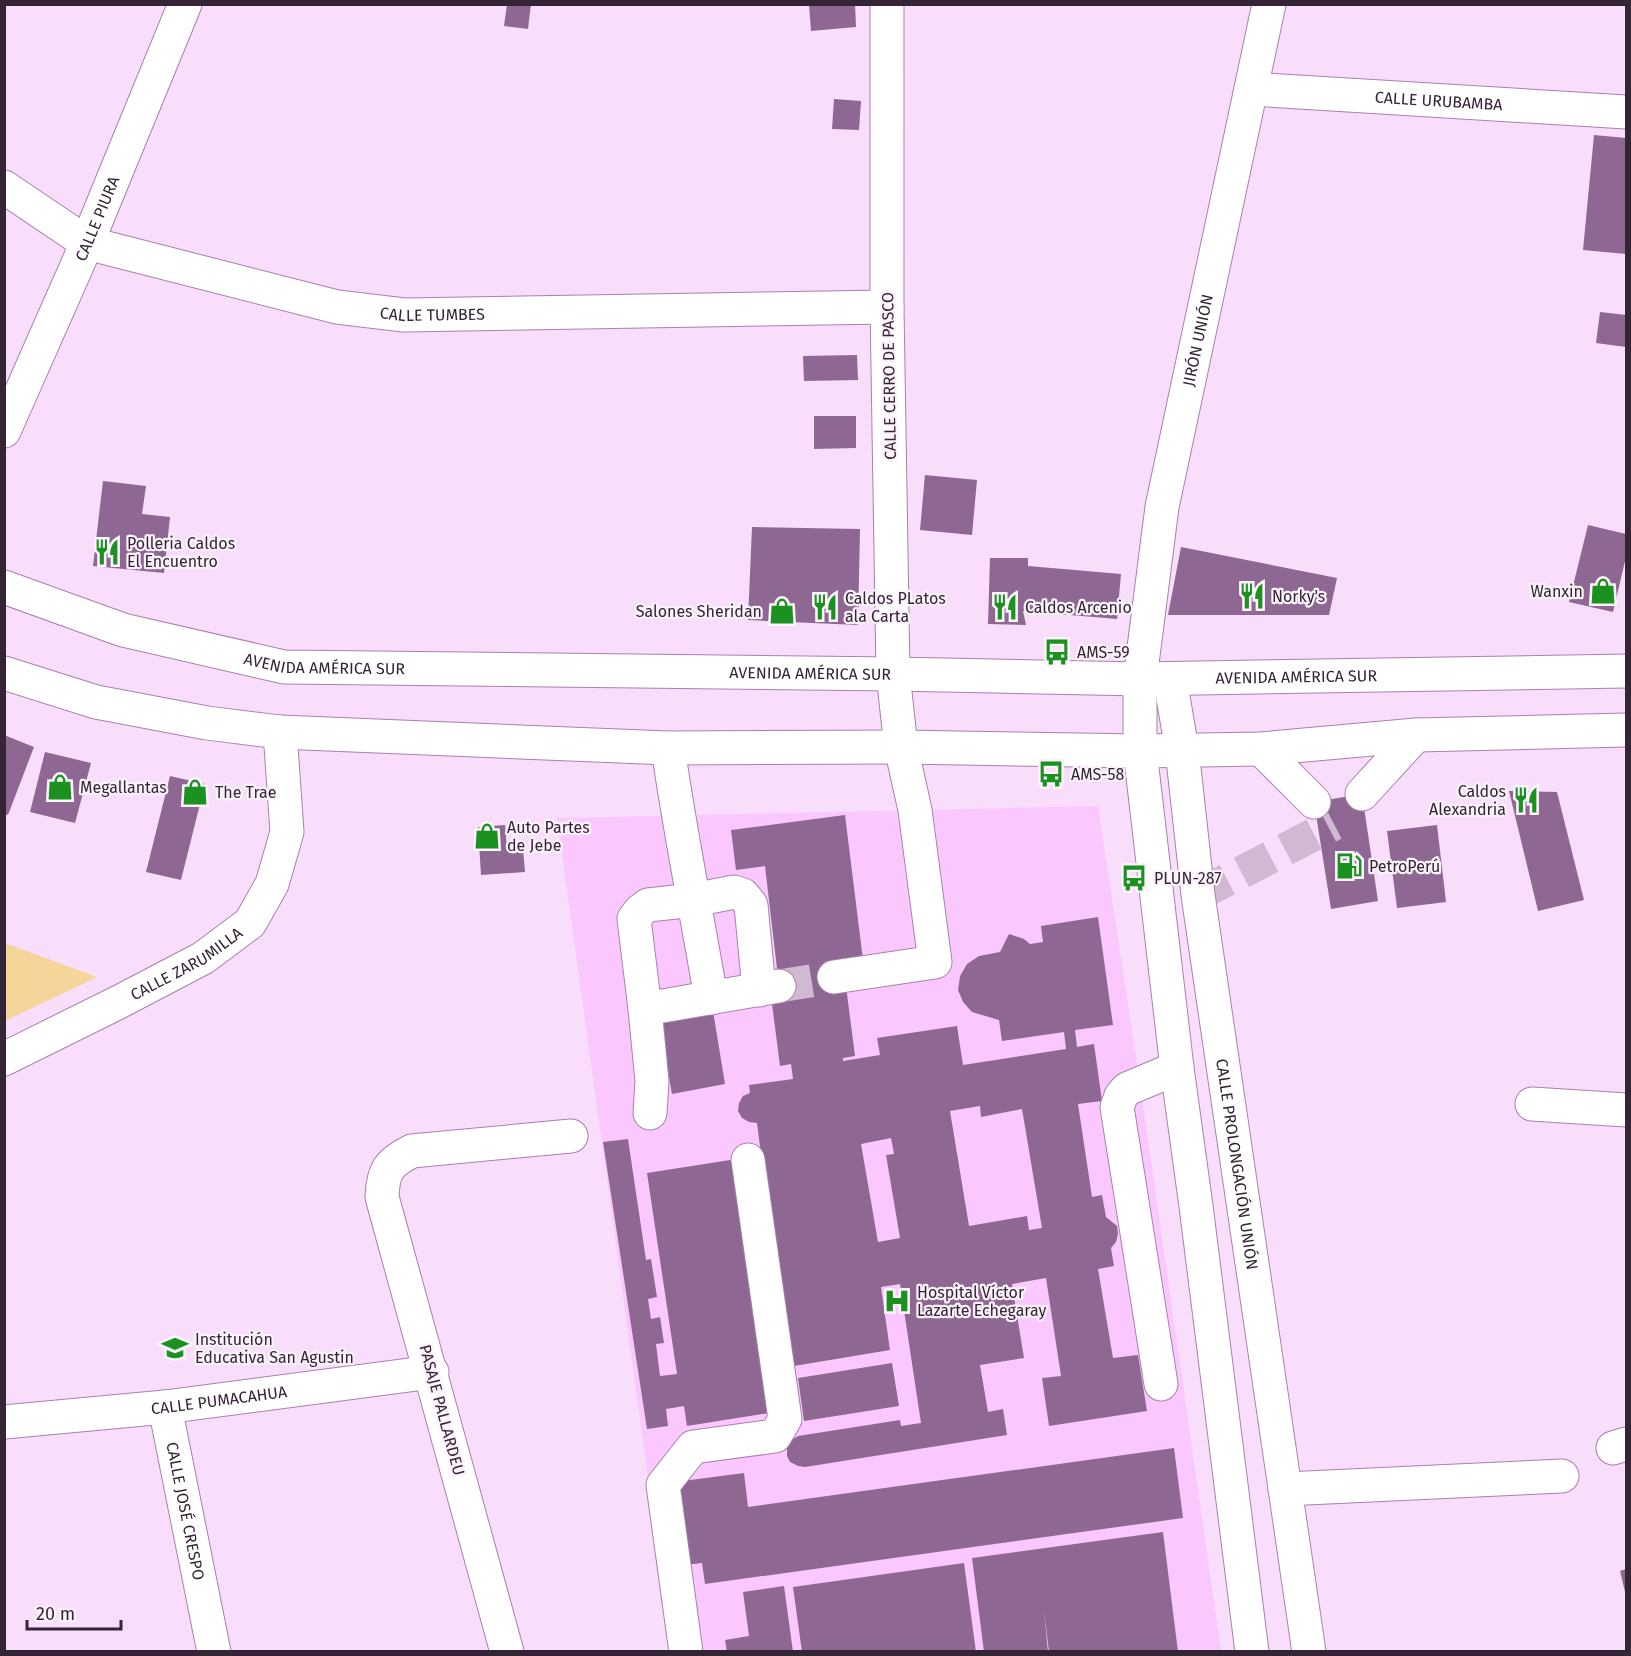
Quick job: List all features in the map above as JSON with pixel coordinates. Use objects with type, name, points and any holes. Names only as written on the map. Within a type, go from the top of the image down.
[{"type":"main road","name":"CALLE PIURA","points":[[4,431],[87,243],[185,4]]},
{"type":"main road","name":"CALLE CERRO DE PASCO","points":[[834,977],[935,962],[915,810],[901,747],[893,674],[887,307],[887,4]]},
{"type":"main road","name":"JIRÓN UNIÓN","points":[[1155,679],[1162,507],[1269,4]]},
{"type":"main road","name":"CALLE URUBAMBA","points":[[1251,89],[1626,112]]},
{"type":"main road","name":"CALLE TUMBES","points":[[4,187],[87,243],[337,307],[404,315],[887,307]]},
{"type":"main road","name":"AVENIDA AMÉRICA SUR","points":[[4,587],[123,630],[284,667],[1155,679],[1626,671]]},
{"type":"main road","points":[[4,673],[96,702],[207,723],[280,732],[668,748],[901,747],[1140,751],[1261,749],[1416,735],[1626,730]]},
{"type":"main road","name":"CALLE PROLONGACIÓN UNIÓN","points":[[1155,679],[1182,750],[1198,896],[1309,1652]]},
{"type":"main road","points":[[1155,679],[1140,751],[1177,1068],[1252,1652]]},
{"type":"main road","name":"CALLE ZARUMILLA","points":[[4,1059],[203,958],[250,923],[272,885],[287,832],[280,732]]},
{"type":"main road","points":[[1362,794],[1416,735]]},
{"type":"main road","points":[[668,748],[677,815],[711,998]]},
{"type":"main road","points":[[1261,749],[1314,802]]},
{"type":"main road","points":[[645,1009],[769,988],[751,905],[743,895],[734,892],[694,900],[648,905],[639,911],[634,919],[651,1073],[650,1113]]},
{"type":"main road","points":[[1161,1384],[1117,1107],[1121,1096],[1127,1089],[1177,1068]]},
{"type":"main road","points":[[1532,1104],[1626,1110]]},
{"type":"main road","name":"PASAJE PALLARDEU","points":[[507,1652],[432,1372],[382,1197],[383,1182],[387,1168],[398,1158],[412,1151],[571,1136]]},
{"type":"main road","points":[[686,1652],[663,1485],[693,1447],[775,1436],[785,1419],[748,1160]]},
{"type":"main road","name":"CALLE PUMACAHUA","points":[[4,1422],[165,1407],[432,1372]]},
{"type":"main road","name":"CALLE JOSÉ CRESPO","points":[[165,1407],[214,1652]]},
{"type":"main road","points":[[1285,1490],[1562,1476]]},
{"type":"shaded area","name":"Hospital Víctor Lazarte Echegaray","points":[[1098,806],[1221,1651],[672,1651],[557,818]]},
{"type":"shaded area","points":[[5,943],[97,977],[5,1021]]},
{"type":"building","points":[[507,4],[531,4],[528,29],[504,26]]},
{"type":"building","points":[[809,4],[855,4],[856,27],[811,31]]},
{"type":"building","points":[[834,99],[861,101],[859,130],[832,129]]},
{"type":"building","points":[[1594,135],[1626,138],[1626,254],[1583,250]]},
{"type":"building","points":[[1600,312],[1626,315],[1626,347],[1596,343]]},
{"type":"building","points":[[857,355],[858,380],[804,381],[803,356]]},
{"type":"building","points":[[814,416],[856,416],[856,448],[814,449]]},
{"type":"building","points":[[925,475],[977,480],[972,535],[920,530]]},
{"type":"building","points":[[103,481],[146,486],[142,514],[170,517],[164,573],[93,566]]},
{"type":"building","points":[[1588,525],[1626,534],[1626,557],[1613,612],[1569,602]]},
{"type":"building","points":[[752,527],[860,529],[858,625],[748,620]]},
{"type":"building","name":"Norky's","points":[[1181,547],[1337,578],[1329,615],[1168,615]]},
{"type":"building","points":[[990,558],[1028,558],[1028,566],[1121,574],[1117,619],[1023,611],[1026,625],[988,624]]},
{"type":"building","points":[[4,735],[34,747],[8,815],[4,814]]},
{"type":"building","name":"Megallantas","points":[[45,752],[91,763],[75,823],[30,812]]},
{"type":"building","points":[[170,776],[205,784],[181,880],[146,872]]},
{"type":"building","points":[[1509,791],[1557,792],[1584,900],[1538,911]]},
{"type":"building","name":"PetroPerú","points":[[1362,794],[1378,901],[1331,909],[1314,802]]},
{"type":"building","points":[[845,815],[864,968],[846,986],[855,1056],[843,1058],[843,1061],[880,1055],[877,1038],[957,1026],[963,1065],[1066,1049],[1064,1032],[1002,1041],[999,1020],[972,1012],[963,1002],[958,990],[960,976],[967,964],[979,956],[1000,952],[1009,934],[1024,939],[1030,944],[1043,942],[1041,926],[1098,917],[1113,1025],[1075,1030],[1077,1047],[1094,1044],[1102,1101],[1078,1104],[1092,1197],[1102,1195],[1106,1217],[1117,1226],[1116,1242],[1111,1248],[1114,1266],[1098,1269],[1113,1358],[1138,1355],[1147,1411],[1049,1426],[1042,1378],[1061,1376],[1046,1278],[1012,1284],[1024,1358],[980,1365],[988,1412],[1003,1409],[1007,1435],[805,1467],[790,1462],[787,1447],[790,1441],[798,1436],[900,1420],[901,1426],[921,1423],[900,1284],[881,1287],[890,1350],[788,1367],[757,1123],[742,1118],[738,1111],[743,1096],[750,1093],[749,1085],[793,1079],[791,1064],[780,1066],[771,996],[780,994],[765,866],[736,870],[731,830]],"holes":[[[980,1106],[981,1117],[1022,1109],[1042,1228],[1029,1230],[1027,1216],[969,1226],[950,1111]],[[891,1138],[894,1154],[886,1155],[900,1238],[878,1242],[861,1144]]]},
{"type":"building","points":[[505,825],[507,850],[523,849],[525,872],[481,875],[478,827]]},
{"type":"building","name":"PetroPerú","points":[[1437,825],[1446,902],[1397,908],[1387,831]]},
{"type":"building","points":[[712,1005],[725,1084],[672,1094],[658,1014]]},
{"type":"building","points":[[628,1139],[646,1260],[651,1259],[657,1297],[648,1299],[651,1319],[660,1317],[664,1343],[656,1344],[660,1376],[677,1374],[647,1173],[743,1158],[782,1411],[687,1426],[684,1406],[666,1409],[668,1426],[647,1429],[603,1142]]},
{"type":"building","points":[[892,1363],[899,1406],[804,1421],[798,1378]]},
{"type":"building","points":[[1174,1448],[1183,1518],[705,1584],[702,1563],[685,1565],[675,1482],[744,1473],[748,1507]]},
{"type":"building","points":[[1163,1532],[1178,1652],[1049,1652],[1044,1610],[1048,1652],[984,1652],[972,1558]]},
{"type":"building","points":[[964,1563],[976,1652],[802,1652],[793,1587]]},
{"type":"building","points":[[1626,1569],[1626,1596],[1620,1571]]},
{"type":"building","points":[[784,1586],[793,1652],[727,1652],[725,1640],[749,1636],[743,1592]]},
{"type":"tunnel","points":[[1198,895],[1334,824]]},
{"type":"tunnel","points":[[779,986],[834,977]]},
{"type":"place","name":"Polleria Caldos El Encuentro","points":[[107,552]]},
{"type":"place","name":"Wanxin","points":[[1603,591]]},
{"type":"place","name":"Norky's","points":[[1252,596]]},
{"type":"place","name":"Caldos PLatos ala Carta","points":[[825,607]]},
{"type":"place","name":"Caldos Arcenio","points":[[1005,607]]},
{"type":"place","name":"Salones Sheridan","points":[[782,611]]},
{"type":"place","name":"AMS-59","points":[[1057,652]]},
{"type":"place","name":"AMS-58","points":[[1051,774]]},
{"type":"place","name":"Megallantas","points":[[60,787]]},
{"type":"place","name":"The Trae","points":[[195,792]]},
{"type":"place","name":"Caldos Alexandria","points":[[1526,800]]},
{"type":"place","name":"Auto Partes de Jebe","points":[[487,836]]},
{"type":"place","name":"PetroPerú","points":[[1349,866]]},
{"type":"place","name":"PLUN-287","points":[[1134,878]]},
{"type":"place","name":"Hospital Víctor Lazarte Echegaray","points":[[897,1301]]},
{"type":"place","name":"Institución Educativa San Agustin","points":[[175,1348]]}]
